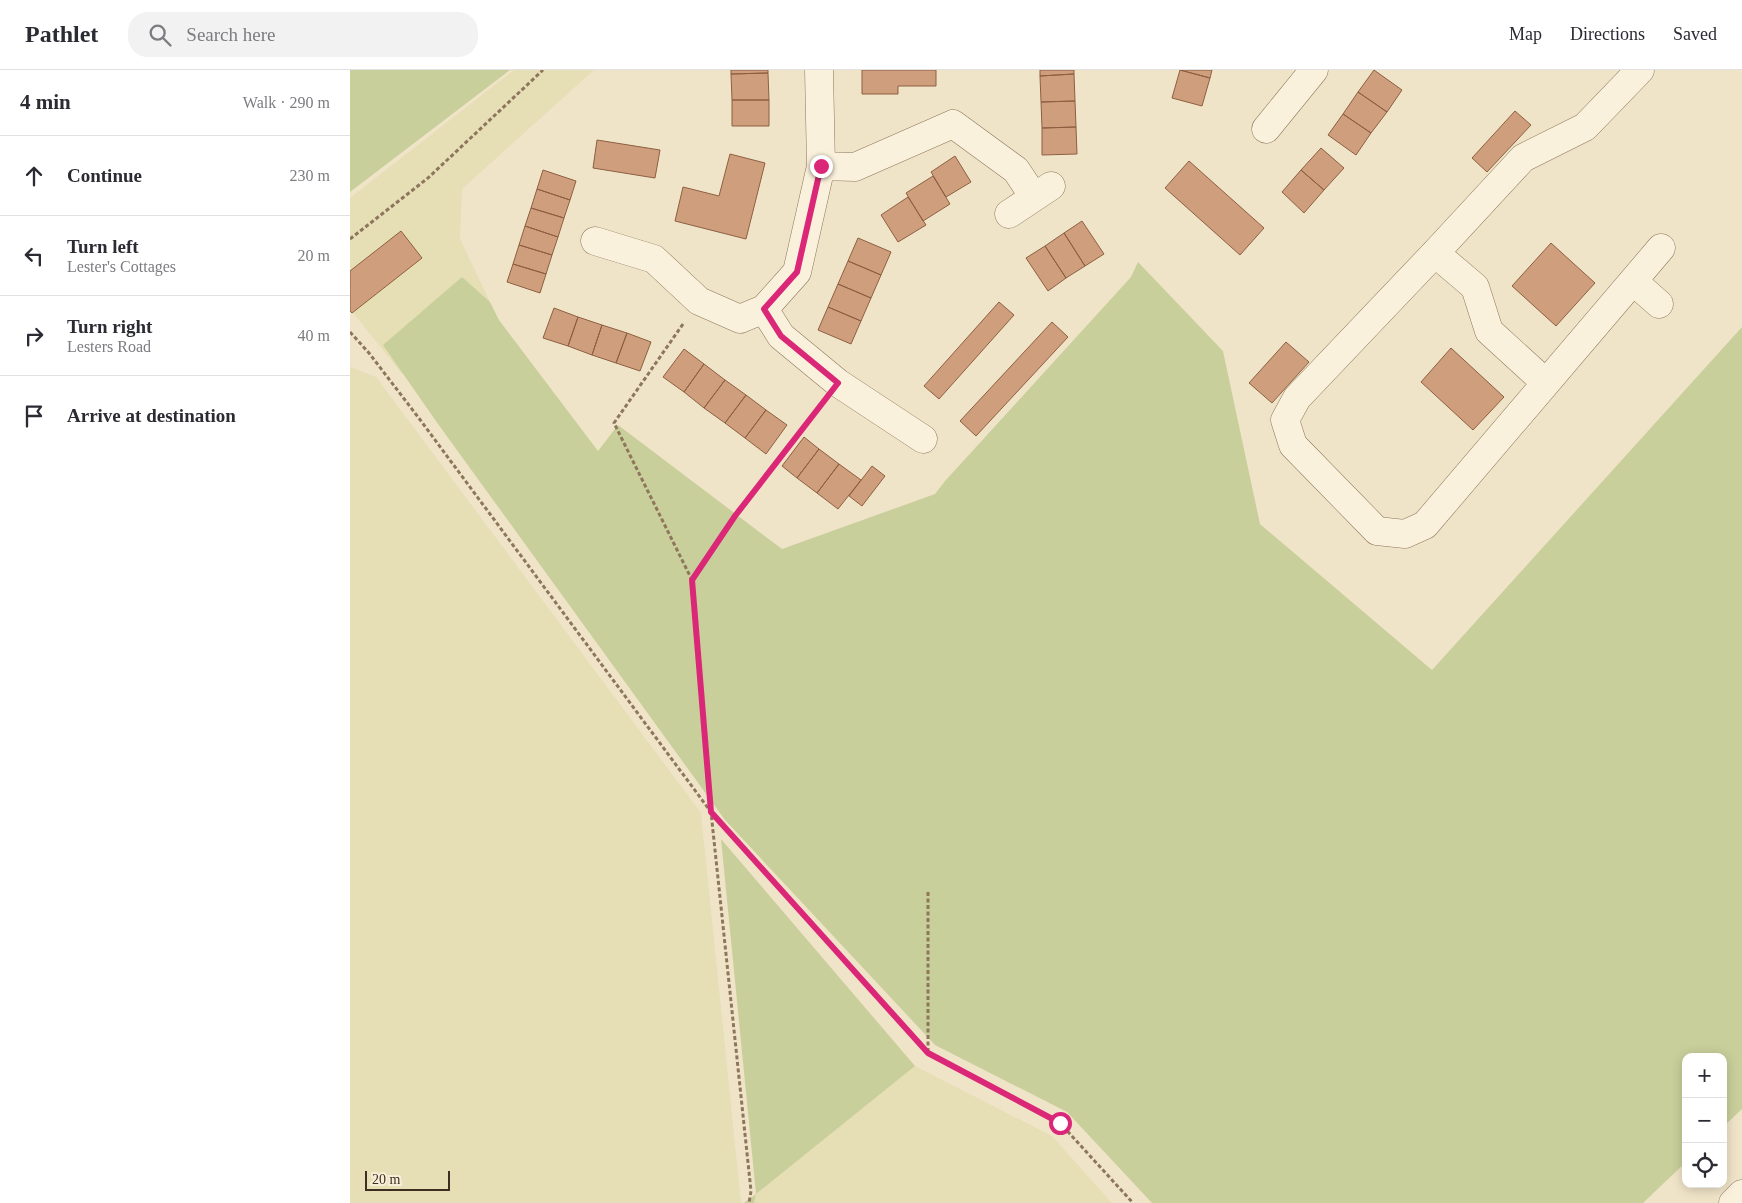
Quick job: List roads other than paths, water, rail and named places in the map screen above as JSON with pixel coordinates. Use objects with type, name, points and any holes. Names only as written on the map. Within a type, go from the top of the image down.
[{"type":"street","points":[[594,241],[654,259],[699,301],[740,319],[764,309],[797,272],[821,166],[820,70]]},
{"type":"street","points":[[1266,129],[1314,70]]},
{"type":"street","points":[[1640,70],[1585,127],[1523,158],[1297,398],[1285,420],[1292,445],[1377,532],[1405,534],[1425,525],[1661,248]]},
{"type":"street","points":[[821,166],[855,168],[953,124],[1042,191],[1009,214]]},
{"type":"street","points":[[1435,253],[1475,287],[1489,331],[1546,383]]},
{"type":"street","points":[[1633,281],[1659,304]]},
{"type":"street","points":[[764,309],[781,336],[838,383],[923,439]]},
{"type":"street","points":[[1733,1203],[1742,1194]]}]
